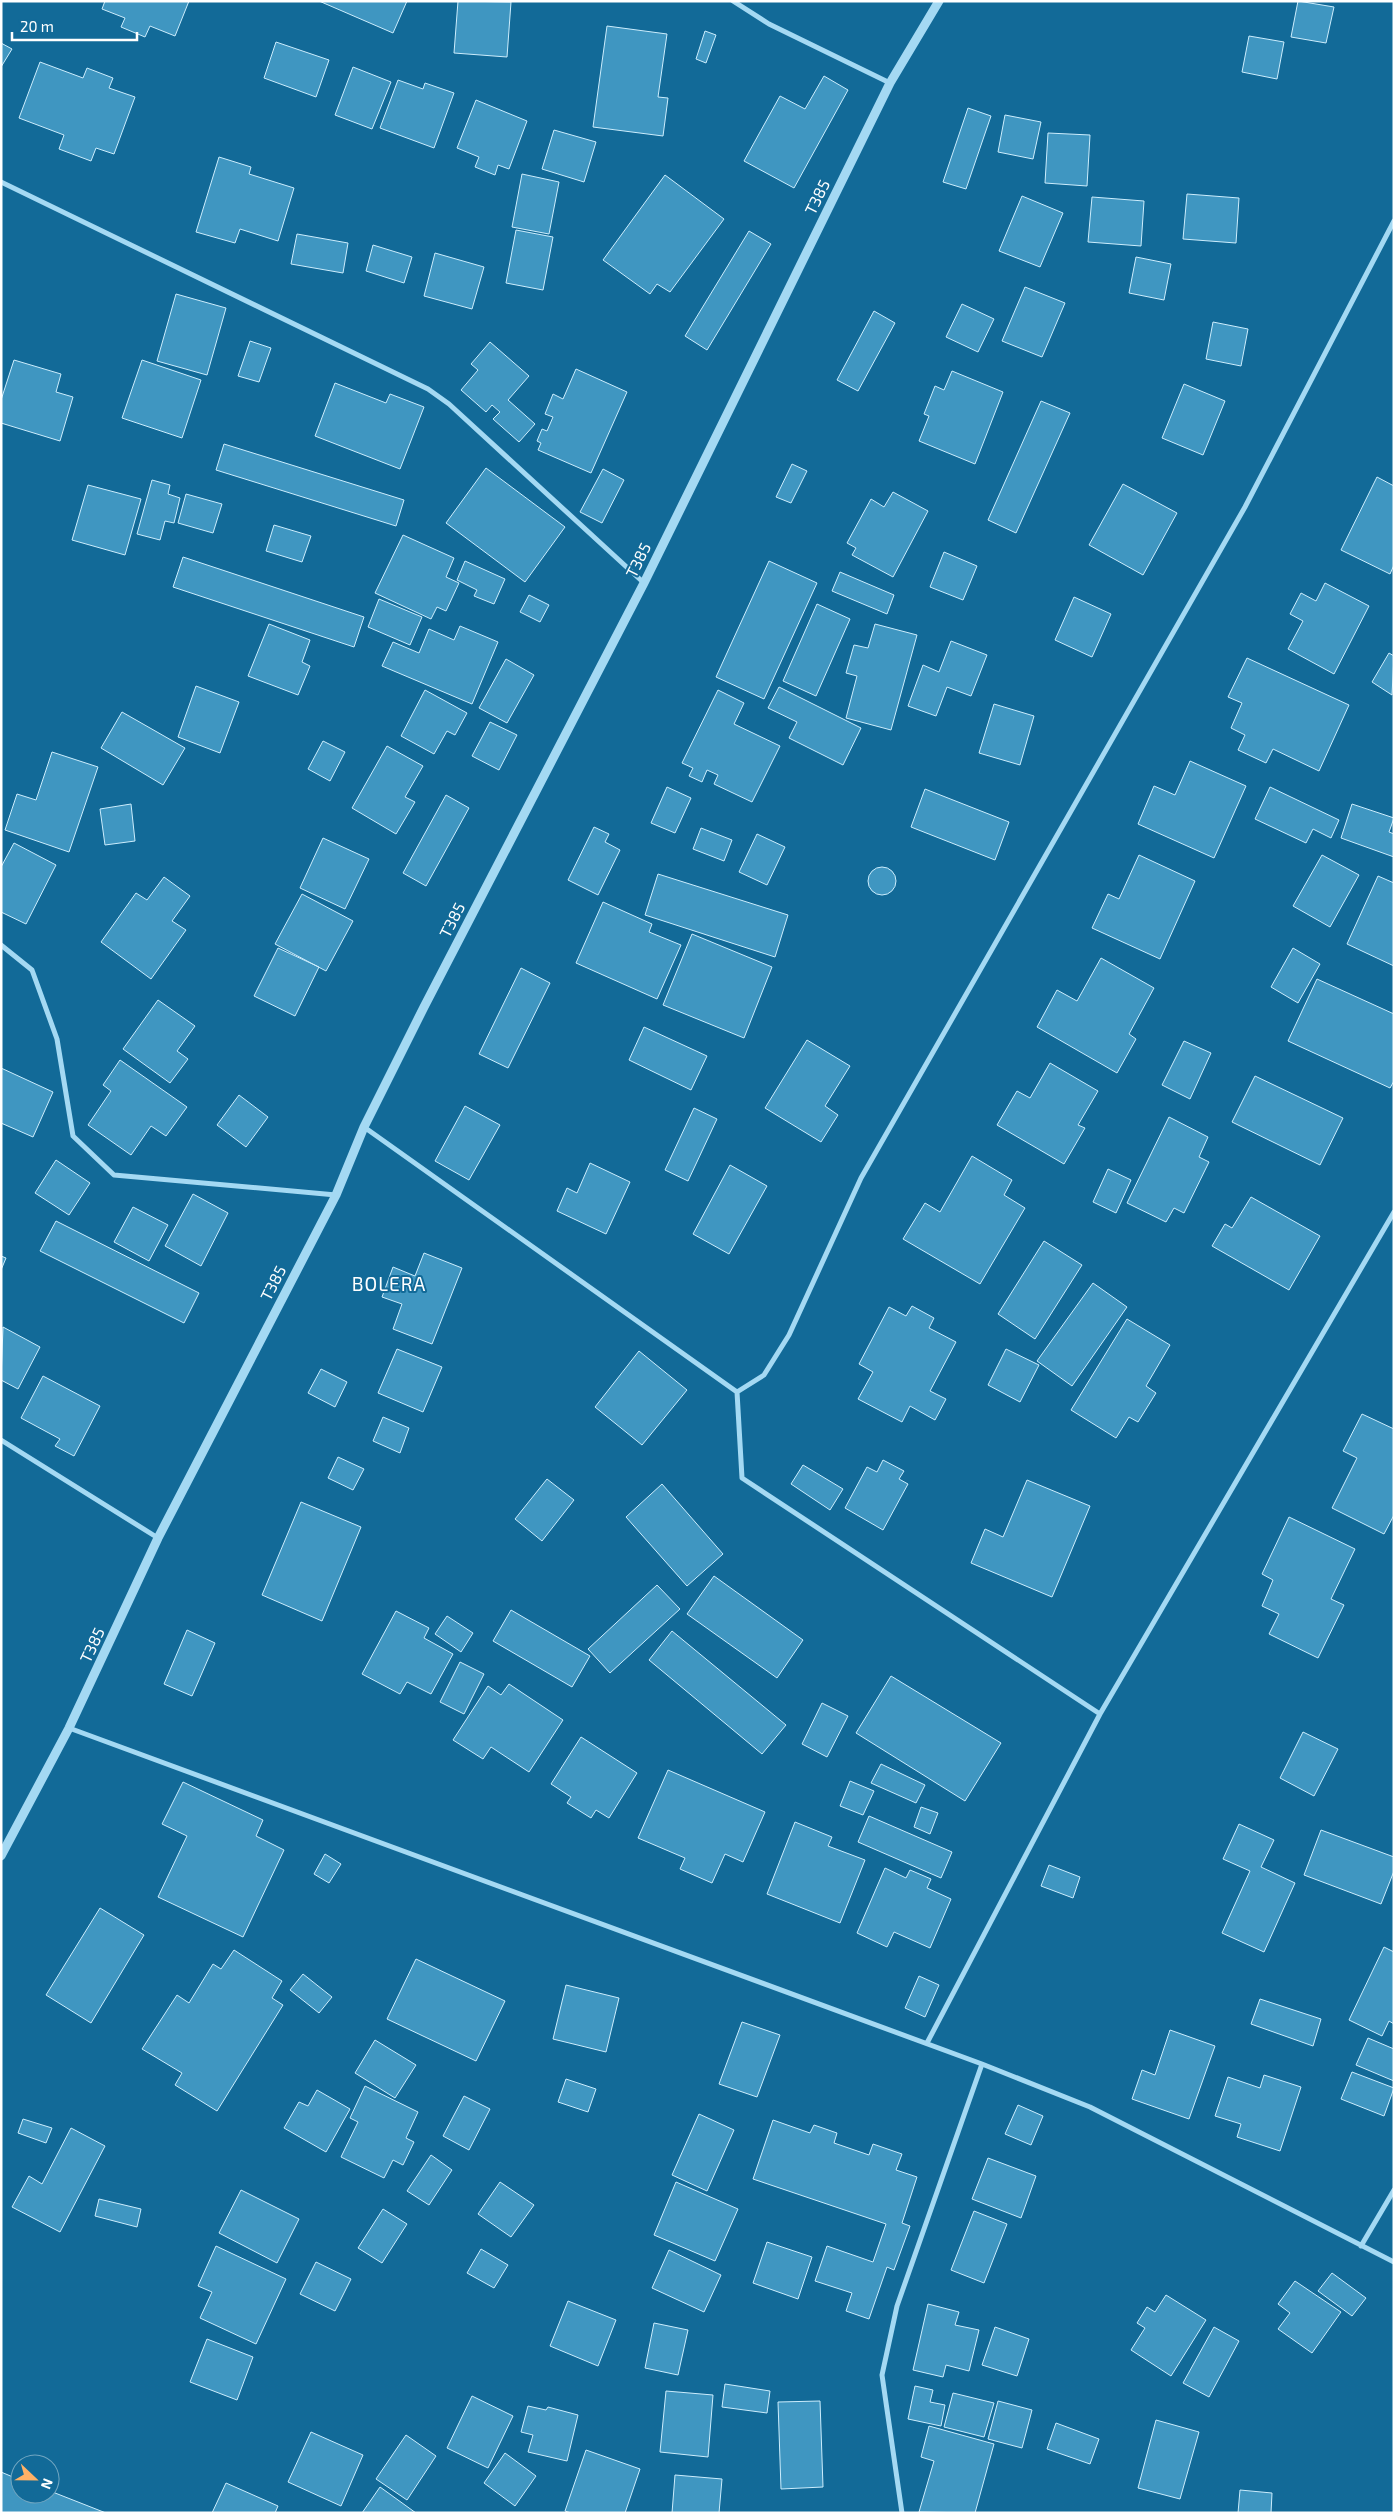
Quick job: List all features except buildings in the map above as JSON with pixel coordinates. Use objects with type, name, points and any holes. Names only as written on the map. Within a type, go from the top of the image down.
[{"type":"street","points":[[733,1],[769,24],[890,83]]},
{"type":"street","name":"T385","points":[[1,1856],[70,1728],[158,1538],[336,1195],[364,1127],[644,583],[890,83],[939,1]]},
{"type":"street","points":[[1,182],[428,389],[449,404],[644,583]]},
{"type":"street","points":[[737,1392],[764,1376],[789,1335],[861,1178],[1245,507],[1394,221]]},
{"type":"street","points":[[1,945],[32,970],[57,1038],[73,1136],[114,1175],[336,1195]]},
{"type":"street","points":[[364,1127],[737,1392]]},
{"type":"street","points":[[927,2044],[1100,1714],[1394,1212]]},
{"type":"street","points":[[737,1392],[742,1478],[1100,1714]]},
{"type":"street","points":[[1,1440],[158,1538]]},
{"type":"street","points":[[70,1728],[982,2064],[1090,2107],[1394,2262]]},
{"type":"street","points":[[902,2513],[882,2375],[886,2351],[897,2306],[982,2064]]},
{"type":"street","points":[[1361,2246],[1394,2190]]},
{"type":"district","name":"BOLERA","points":[[389,1284]]}]
